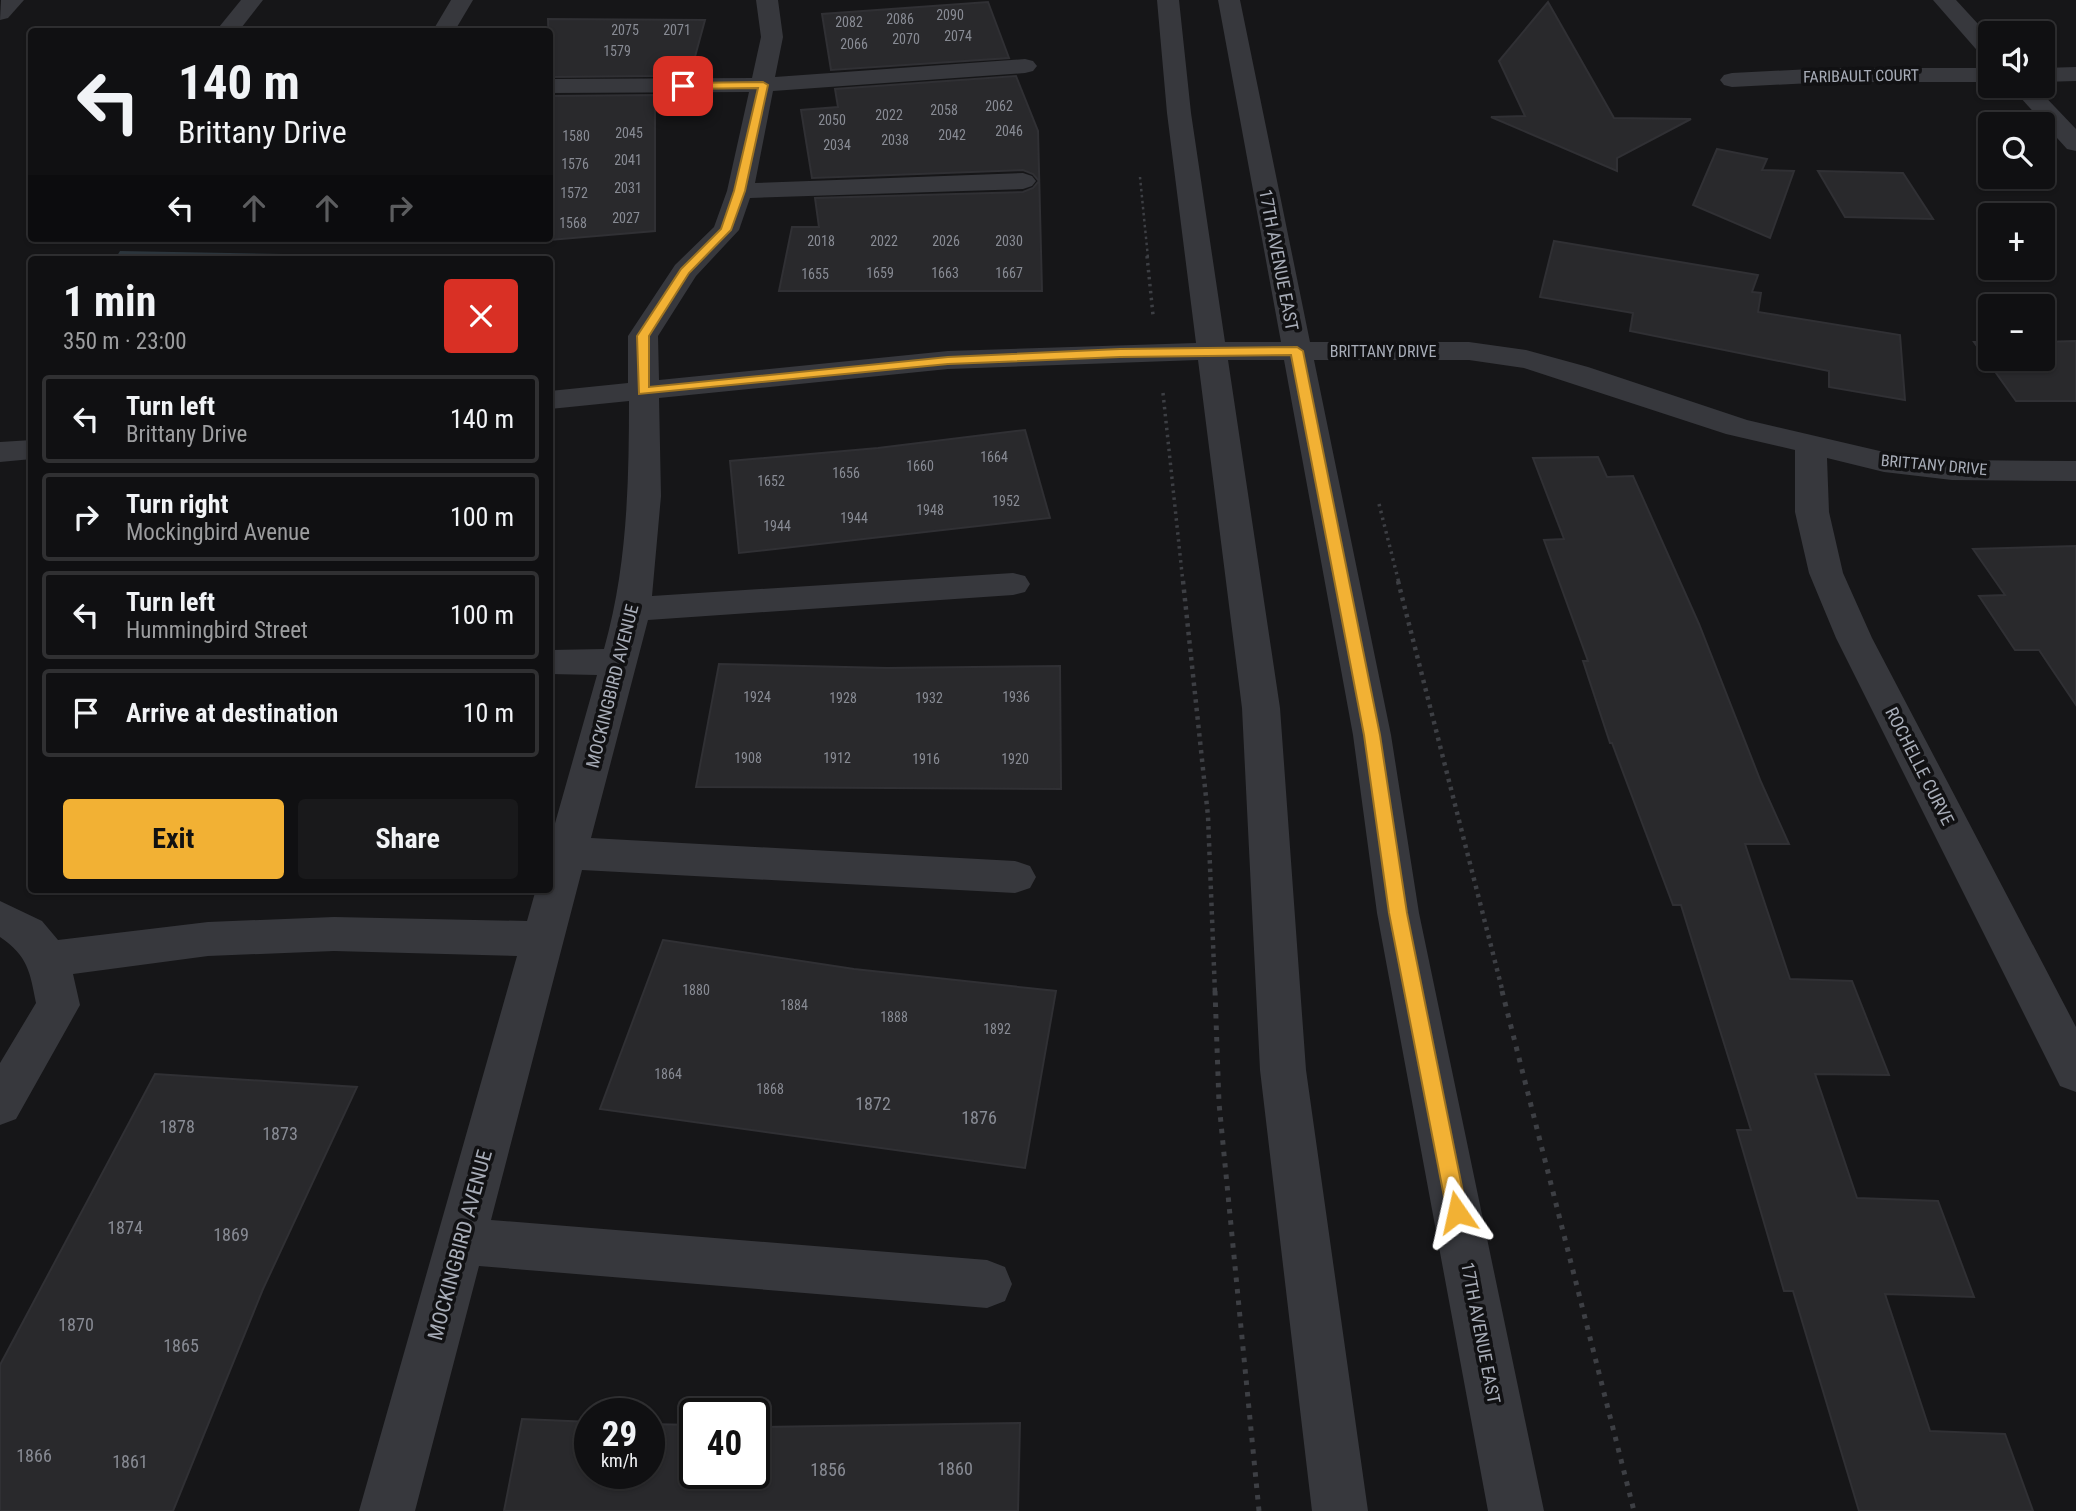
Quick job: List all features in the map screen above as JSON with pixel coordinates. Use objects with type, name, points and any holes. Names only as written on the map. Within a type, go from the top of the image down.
[{"type":"street","points":[[0,13],[13,0]]},
{"type":"street","points":[[229,28],[252,0]]},
{"type":"street","points":[[445,28],[462,0]]},
{"type":"street","name":"MOCKINGBIRD AVENUE","points":[[387,1511],[633,609],[645,496],[643,336],[685,271],[726,230],[740,191],[772,37],[767,0]]},
{"type":"street","points":[[1168,0],[1179,113],[1261,708],[1283,1070],[1339,1511]]},
{"type":"street","name":"17TH AVENUE EAST","points":[[1229,0],[1372,735],[1398,913],[1516,1511]]},
{"type":"street","points":[[1944,0],[1978,38]]},
{"type":"street","points":[[553,86],[763,85],[1025,66]]},
{"type":"street","points":[[2055,75],[2076,74]]},
{"type":"street","name":"FARIBAULT COURT","points":[[1732,80],[1831,75],[1978,75]]},
{"type":"street","points":[[2033,98],[2076,144]]},
{"type":"street","points":[[740,191],[1023,181]]},
{"type":"street","name":"BRITTANY DRIVE","points":[[553,400],[948,360],[1211,351],[1469,351],[1526,359],[1577,373],[1737,427],[1884,462],[1952,470],[2076,471]]},
{"type":"street","name":"ROCHELLE CURVE","points":[[1811,446],[1812,513],[1826,573],[1854,638],[2076,1072]]},
{"type":"street","points":[[0,452],[28,449]]},
{"type":"street","points":[[633,609],[1013,584]]},
{"type":"street","points":[[553,662],[619,662]]},
{"type":"street","points":[[568,853],[1015,877]]},
{"type":"street","points":[[0,918],[24,928],[49,959],[58,1005],[0,1105]]},
{"type":"street","points":[[49,959],[233,938],[334,934],[544,939]]},
{"type":"street","points":[[461,1241],[987,1284]]},
{"type":"path","points":[[1139,167],[1209,816],[1219,1103],[1259,1511]]},
{"type":"path","points":[[1378,499],[1634,1511]]},
{"type":"shaded area","points":[[120,251],[345,256],[117,256]]},
{"type":"building","points":[[988,2],[1009,58],[831,70],[822,14]]},
{"type":"building","points":[[1548,2],[1614,118],[1691,119],[1617,158],[1617,171],[1491,117],[1525,116],[1499,61]]},
{"type":"building","points":[[548,19],[705,20],[693,64],[655,63],[655,76],[553,77],[553,28],[548,28]]},
{"type":"building","points":[[1016,76],[1038,131],[1042,291],[779,291],[792,227],[819,227],[815,198],[1023,192],[1033,188],[1039,181],[1033,174],[1023,170],[812,178],[801,110],[838,107],[835,89]]},
{"type":"building","points":[[655,95],[655,231],[553,240],[553,96]]},
{"type":"building","points":[[1717,149],[1767,159],[1762,170],[1794,171],[1770,238],[1693,205]]},
{"type":"building","points":[[1818,171],[1903,173],[1933,219],[1845,217]]},
{"type":"building","points":[[1554,241],[1758,275],[1752,292],[1761,293],[1758,312],[1900,335],[1905,400],[1829,387],[1829,371],[1630,331],[1633,313],[1540,297]]},
{"type":"building","points":[[2076,341],[2076,401],[2016,401],[1995,371],[2055,371],[2055,342]]},
{"type":"building","points":[[1025,430],[1050,518],[739,553],[730,461],[878,448]]},
{"type":"building","points":[[1598,457],[1607,477],[1633,476],[1699,624],[1761,782],[1789,844],[1745,844],[1790,979],[1852,981],[1889,1075],[1815,1074],[1857,1198],[1938,1201],[1974,1297],[1885,1294],[1930,1431],[2005,1434],[2033,1511],[1859,1511],[1793,1291],[1784,1291],[1737,1130],[1751,1130],[1681,905],[1673,905],[1610,743],[1583,661],[1588,661],[1544,540],[1564,539],[1533,458]]},
{"type":"building","points":[[2076,546],[2076,705],[2039,650],[2015,650],[1979,596],[2005,595],[1973,549]]},
{"type":"building","points":[[719,664],[887,668],[1060,666],[1061,789],[696,787]]},
{"type":"building","points":[[663,940],[854,969],[1056,991],[1025,1168],[600,1109]]},
{"type":"building","points":[[155,1074],[357,1087],[263,1289],[173,1511],[0,1511],[0,1365]]},
{"type":"building","points":[[522,1419],[574,1421],[574,1489],[665,1489],[665,1424],[679,1425],[679,1489],[770,1489],[770,1427],[1020,1423],[1018,1511],[504,1511]]},
{"type":"route","points":[[683,86],[763,85],[740,191],[726,230],[685,271],[643,336],[643,391],[948,360],[1120,353],[1297,351],[1372,735],[1398,913],[1457,1212]]}]
